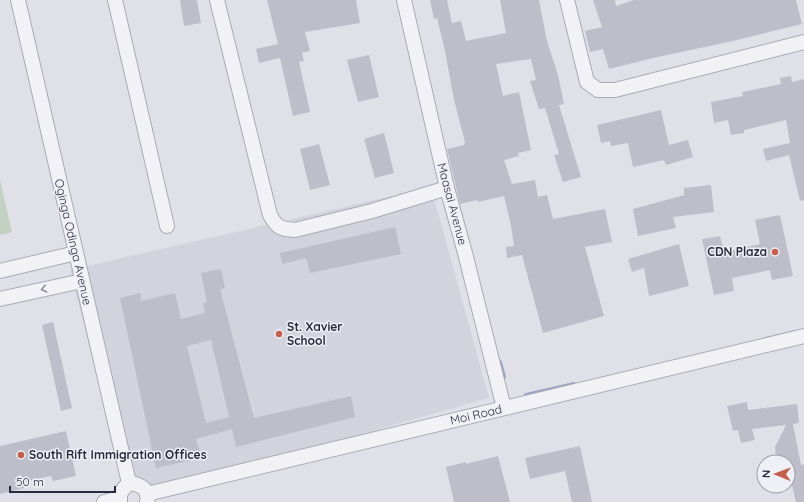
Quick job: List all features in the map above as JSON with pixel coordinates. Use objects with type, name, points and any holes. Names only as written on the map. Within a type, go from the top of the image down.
[{"type":"street","name":"Oginga Odinga Avenue","points":[[18,0],[129,483]]},
{"type":"street","points":[[115,0],[167,226]]},
{"type":"street","points":[[217,0],[270,215],[275,224],[283,230],[295,230],[372,211],[447,188]]},
{"type":"street","name":"Maasai Avenue","points":[[404,0],[447,188],[504,408]]},
{"type":"street","points":[[567,0],[587,82],[598,90],[614,90],[804,42]]},
{"type":"street","points":[[0,271],[76,253]]},
{"type":"street","points":[[0,299],[82,281]]},
{"type":"street","name":"Moi Road","points":[[147,498],[504,408],[804,336]]},
{"type":"street","points":[[104,502],[120,500],[122,490],[129,483],[140,485],[147,498]]},
{"type":"shaded area","name":"St. Xavier School","points":[[431,187],[489,398],[150,494],[142,479],[129,474],[122,475],[70,270]]},
{"type":"green space","points":[[0,180],[12,232],[0,235]]},
{"type":"building","points":[[180,0],[197,0],[201,23],[184,26]]},
{"type":"building","points":[[267,0],[356,0],[360,23],[305,32],[310,51],[302,53],[304,61],[299,62],[310,112],[293,116],[280,58],[259,63],[256,49],[278,44]]},
{"type":"building","points":[[430,0],[447,0],[452,23],[461,21],[466,41],[506,33],[500,0],[539,0],[547,41],[558,75],[564,104],[559,105],[581,177],[563,182],[554,155],[559,154],[545,108],[539,109],[530,81],[536,80],[531,59],[496,64],[503,96],[519,92],[531,150],[518,153],[519,156],[504,160],[512,184],[535,180],[538,197],[547,195],[553,219],[605,209],[612,242],[585,247],[604,316],[543,333],[522,255],[507,258],[506,247],[514,246],[504,196],[478,202],[477,200],[460,204],[447,149],[464,145],[465,142],[454,100],[437,18],[434,19]]},
{"type":"building","points":[[593,0],[615,0],[616,6],[634,0],[796,0],[802,24],[609,69],[603,49],[590,52],[585,31],[602,27]]},
{"type":"building","points":[[369,55],[379,97],[358,102],[347,60]]},
{"type":"building","points":[[791,76],[792,82],[804,79],[804,200],[800,201],[789,155],[766,161],[763,149],[790,143],[786,120],[744,130],[744,133],[731,135],[728,120],[714,123],[711,102],[743,96],[742,92],[781,84],[780,78]]},
{"type":"building","points":[[661,110],[669,145],[688,140],[693,157],[666,165],[664,160],[633,167],[628,143],[611,146],[610,141],[601,143],[597,125]]},
{"type":"building","points":[[384,133],[394,173],[375,178],[364,139]]},
{"type":"building","points":[[319,144],[330,185],[310,190],[300,149]]},
{"type":"building","points":[[711,185],[714,212],[673,217],[676,228],[638,236],[633,209],[684,195],[684,188]]},
{"type":"building","name":"CDN Plaza","points":[[780,215],[793,276],[772,280],[770,270],[732,278],[734,291],[714,295],[702,239],[720,236],[724,252],[760,244],[755,220]]},
{"type":"building","points":[[395,227],[401,254],[310,273],[306,258],[282,264],[280,253]]},
{"type":"building","points":[[679,244],[689,286],[649,296],[644,268],[632,272],[628,259]]},
{"type":"building","points":[[221,269],[225,288],[220,289],[254,418],[351,396],[355,417],[236,447],[232,429],[196,439],[202,458],[156,468],[120,298],[140,293],[141,301],[175,293],[181,319],[205,313],[203,303],[207,302],[201,273]],"holes":[[[211,340],[229,417],[206,423],[187,346]]]},
{"type":"building","points":[[53,322],[72,408],[61,411],[42,325]]},
{"type":"building","points":[[747,402],[748,410],[797,404],[799,423],[793,424],[801,465],[804,464],[804,502],[796,502],[794,494],[796,494],[796,454],[776,454],[775,447],[786,425],[752,429],[755,440],[741,443],[738,430],[733,431],[727,406]]},
{"type":"building","points":[[66,431],[76,476],[53,481],[51,476],[23,482],[24,488],[0,494],[0,446]]},
{"type":"building","points":[[580,446],[592,502],[572,502],[565,471],[530,479],[525,458]]},
{"type":"building","points":[[498,456],[510,502],[454,502],[446,467],[466,462],[466,464]]},
{"type":"waterway","points":[[500,362],[504,377]]},
{"type":"waterway","points":[[526,395],[574,384]]},
{"type":"place","name":"CDN Plaza","points":[[775,252]]},
{"type":"place","name":"St. Xavier School","points":[[279,334]]},
{"type":"place","name":"South Rift Immigration Offices","points":[[21,455]]}]
